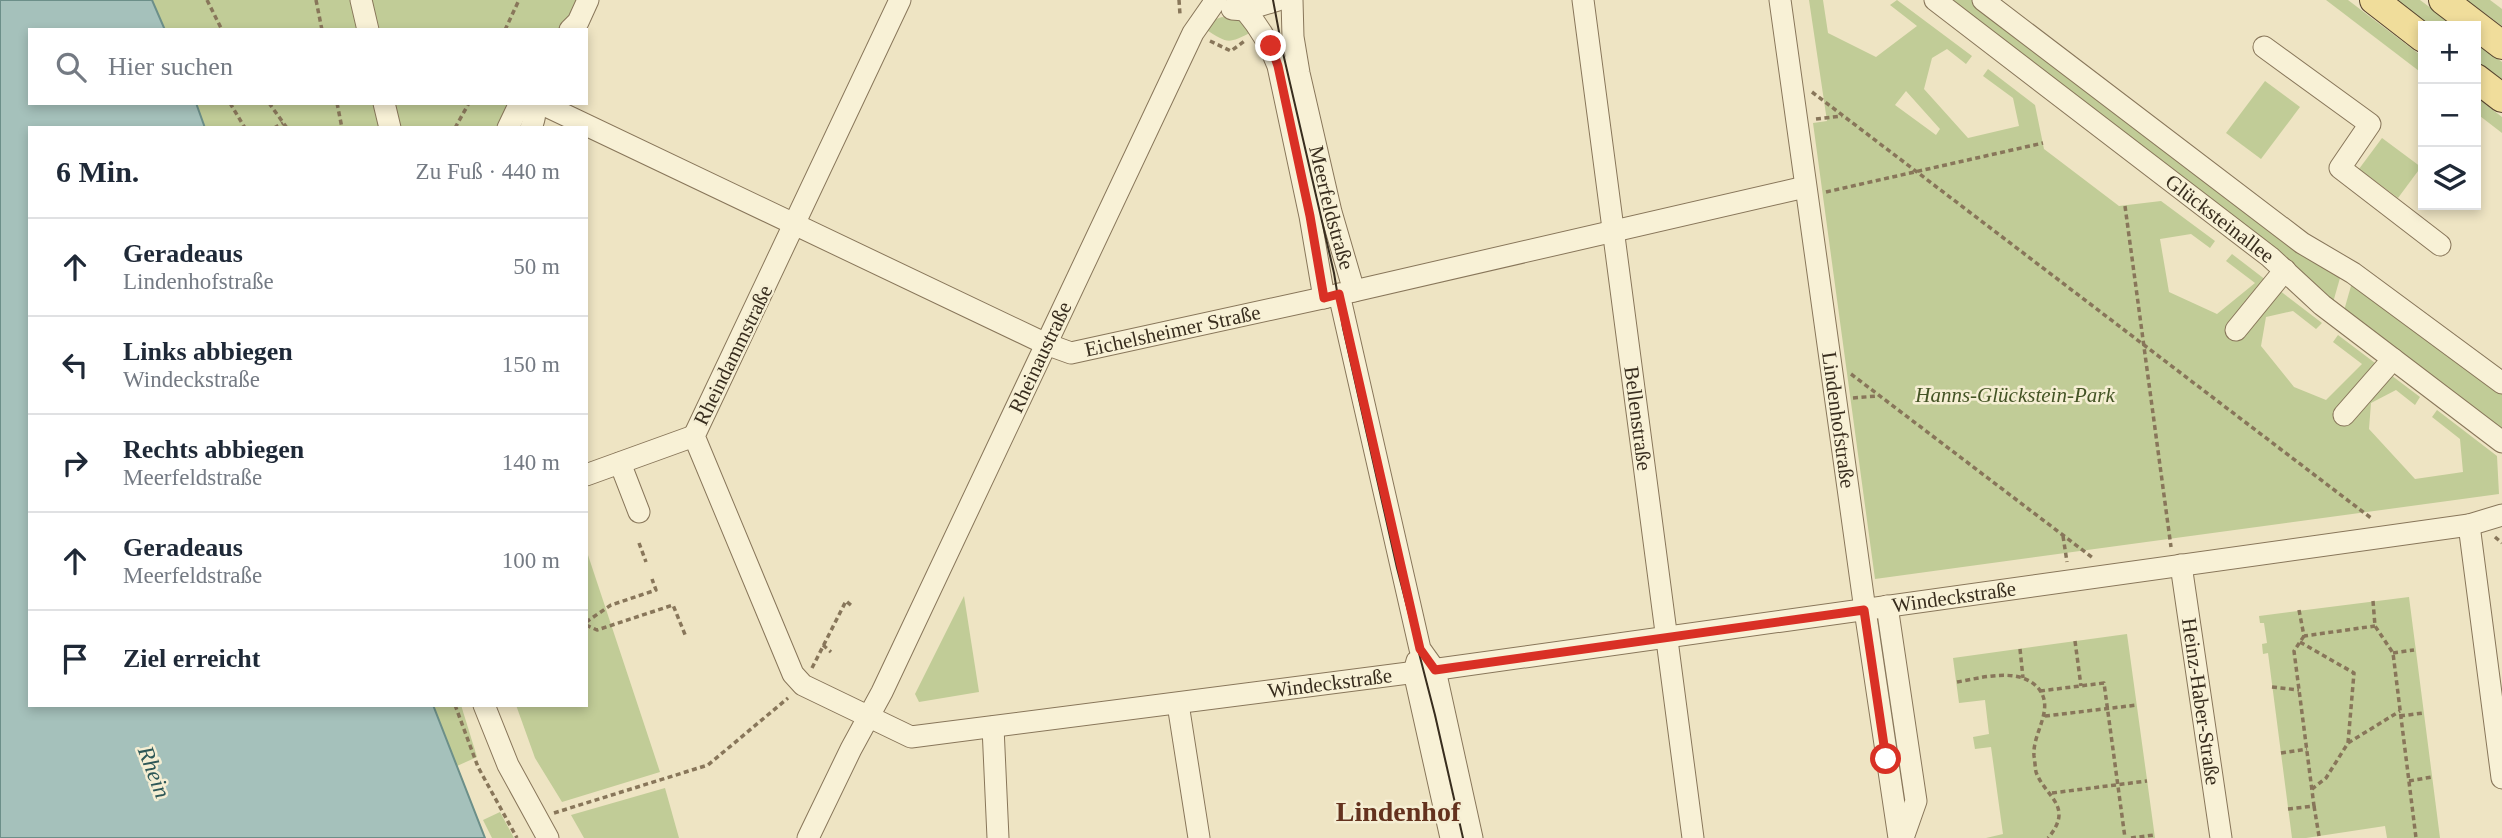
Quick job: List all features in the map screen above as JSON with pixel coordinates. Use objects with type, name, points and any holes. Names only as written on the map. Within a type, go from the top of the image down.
[{"type":"main road","points":[[2374,0],[2418,34]]},
{"type":"main road","points":[[2443,0],[2502,45]]},
{"type":"main road","points":[[2481,82],[2502,98]]},
{"type":"street","points":[[362,0],[368,28]]},
{"type":"street","points":[[572,28],[589,0]]},
{"type":"street","name":"Rheindammstraße","points":[[803,685],[793,674],[694,436],[900,0]]},
{"type":"street","points":[[1216,0],[1230,8],[1245,9],[1278,0]]},
{"type":"street","name":"Rheinaustraße","points":[[808,838],[882,692],[1193,33],[1216,0]]},
{"type":"street","name":"Meerfeldstraße","points":[[1292,0],[1293,37],[1299,73],[1331,212],[1339,294],[1420,649],[1451,838]]},
{"type":"street","name":"Bellenstraße","points":[[1583,0],[1693,838]]},
{"type":"street","name":"Lindenhofstraße","points":[[1780,0],[1864,610],[1901,838]]},
{"type":"street","name":"Glücksteinallee","points":[[1935,0],[2285,270],[2322,305],[2502,442]]},
{"type":"street","name":"Glücksteinallee","points":[[1983,0],[2302,243],[2353,273],[2502,383]]},
{"type":"street","name":"Meerfeldstraße","points":[[1245,9],[1271,46],[1278,66],[1310,216],[1339,294]]},
{"type":"street","points":[[2264,47],[2370,124],[2340,168],[2440,245]]},
{"type":"street","points":[[384,105],[390,126]]},
{"type":"street","points":[[509,126],[519,105]]},
{"type":"street","points":[[532,105],[535,115],[532,126]]},
{"type":"street","name":"Eichelsheimer Straße","points":[[544,105],[1046,344],[1071,353],[1613,232],[1806,192]]},
{"type":"street","points":[[2236,330],[2285,270]]},
{"type":"street","points":[[2344,415],[2393,359]]},
{"type":"street","points":[[588,474],[694,436]]},
{"type":"street","points":[[620,463],[639,512]]},
{"type":"street","name":"Windeckstraße","points":[[868,717],[911,737],[993,727],[1424,671],[2395,536],[2469,525],[2502,516]]},
{"type":"street","points":[[2469,525],[2502,778]]},
{"type":"street","name":"Heinz-Haber-Straße","points":[[2178,566],[2221,838]]},
{"type":"street","name":"Lindenhofstraße","points":[[1887,606],[1916,802],[1901,838]]},
{"type":"street","name":"Meerfeldstraße","points":[[1424,671],[1472,838]]},
{"type":"street","points":[[803,685],[868,717]]},
{"type":"street","points":[[1178,704],[1199,838]]},
{"type":"street","points":[[485,707],[508,765],[548,838]]},
{"type":"street","points":[[993,727],[998,838]]},
{"type":"path","points":[[207,0],[221,28]]},
{"type":"path","points":[[316,0],[322,28]]},
{"type":"path","points":[[506,28],[519,0]]},
{"type":"path","points":[[1791,76],[2395,536]]},
{"type":"path","points":[[231,105],[244,126]]},
{"type":"path","points":[[271,105],[285,126]]},
{"type":"path","points":[[337,105],[342,126]]},
{"type":"path","points":[[456,126],[468,105]]},
{"type":"path","points":[[1797,121],[1842,116]]},
{"type":"path","points":[[278,126],[283,123]]},
{"type":"path","points":[[1806,192],[1916,172],[2043,143]]},
{"type":"path","points":[[2124,206],[2178,566]]},
{"type":"path","points":[[1830,358],[2114,575]]},
{"type":"path","points":[[2063,536],[2070,581]]},
{"type":"path","points":[[639,543],[646,562]]},
{"type":"path","points":[[588,622],[611,605],[656,590],[652,579]]},
{"type":"path","points":[[537,818],[708,765],[803,685],[846,601],[852,606]]},
{"type":"path","points":[[2373,601],[2375,626],[2393,653],[2416,838]]},
{"type":"path","points":[[588,624],[597,630],[674,605],[686,637]]},
{"type":"path","points":[[2299,610],[2304,636],[2294,651],[2319,836]]},
{"type":"path","points":[[2304,636],[2375,626]]},
{"type":"path","points":[[2075,641],[2081,686]]},
{"type":"path","points":[[2300,642],[2354,673],[2348,743],[2326,778],[2312,789]]},
{"type":"path","points":[[823,645],[831,652]]},
{"type":"path","points":[[2020,649],[2023,678]]},
{"type":"path","points":[[2393,653],[2414,650]]},
{"type":"path","points":[[1957,682],[1990,677],[2023,678],[2040,691],[2045,716],[2036,735],[2036,772],[2057,804],[2058,821],[2048,838]]},
{"type":"path","points":[[2040,691],[2104,683],[2125,838]]},
{"type":"path","points":[[2272,687],[2299,691]]},
{"type":"path","points":[[2045,716],[2137,705]]},
{"type":"path","points":[[456,707],[478,767],[517,838]]},
{"type":"path","points":[[2348,743],[2400,713],[2423,713]]},
{"type":"path","points":[[2281,753],[2307,749]]},
{"type":"path","points":[[2409,781],[2432,777]]},
{"type":"path","points":[[2051,793],[2147,782]]},
{"type":"path","points":[[2288,809],[2314,806]]},
{"type":"path","points":[[2131,838],[2154,835]]},
{"type":"green space","points":[[152,0],[588,0],[571,28],[164,28]]},
{"type":"green space","name":"Hanns-Glückstein-Park","points":[[1809,0],[1823,0],[1828,33],[1876,57],[1917,26],[1890,5],[1897,0],[1972,56],[1966,64],[1947,49],[1932,58],[1924,89],[1968,138],[2019,126],[2013,98],[1983,76],[1988,69],[2035,105],[2044,149],[2119,206],[2161,201],[2215,241],[2210,248],[2191,234],[2160,239],[2169,292],[2217,314],[2255,283],[2226,261],[2232,254],[2322,323],[2316,329],[2293,311],[2266,317],[2261,346],[2294,387],[2326,400],[2362,364],[2333,342],[2338,335],[2420,397],[2415,405],[2396,390],[2371,403],[2369,429],[2415,479],[2463,472],[2460,439],[2432,417],[2437,410],[2497,456],[2499,494],[1875,579],[1813,123],[1827,121]],"holes":[[[1906,91],[1940,129],[1936,135],[1895,105]]]},
{"type":"green space","points":[[1942,0],[1973,0],[2342,271],[2332,306]]},
{"type":"green space","points":[[2326,0],[2348,0],[2418,53],[2418,70]]},
{"type":"green space","points":[[2396,0],[2420,0],[2448,21],[2424,21]]},
{"type":"green space","points":[[2467,0],[2490,0],[2502,9],[2502,26]]},
{"type":"green space","points":[[1222,17],[1245,20],[1252,32],[1228,41],[1205,29],[1213,20]]},
{"type":"green space","points":[[2481,46],[2502,62],[2502,81],[2481,65]]},
{"type":"green space","points":[[2265,81],[2300,107],[2261,159],[2226,133]]},
{"type":"green space","points":[[2481,101],[2502,117],[2502,133],[2481,117]]},
{"type":"green space","points":[[197,105],[519,105],[509,126],[204,126]]},
{"type":"green space","points":[[2382,138],[2418,165],[2418,171],[2398,198],[2359,169]]},
{"type":"green space","points":[[2353,279],[2502,391],[2502,434],[2343,314]]},
{"type":"green space","points":[[588,555],[660,772],[562,802],[535,758],[517,707],[588,707]]},
{"type":"green space","points":[[964,596],[979,692],[919,702],[915,694]]},
{"type":"green space","points":[[2409,597],[2440,838],[2387,838],[2385,826],[2292,838],[2268,653],[2263,654],[2262,644],[2267,643],[2264,623],[2260,623],[2259,616]]},
{"type":"green space","points":[[2127,634],[2155,838],[1986,838],[2003,834],[1991,747],[1975,749],[1973,737],[1989,734],[1985,700],[1959,703],[1953,658]]},
{"type":"green space","points":[[434,707],[462,707],[477,757],[457,766]]},
{"type":"green space","points":[[665,788],[679,838],[584,838],[571,815]]},
{"type":"green space","points":[[500,812],[514,838],[492,838],[483,820]]},
{"type":"water","name":"Rhein","points":[[0,0],[152,0],[164,28],[28,28],[28,105],[197,105],[204,126],[28,126],[28,707],[434,707],[485,838],[0,838]]},
{"type":"tram line","points":[[1273,0],[1397,568],[1463,838]]},
{"type":"district","name":"Lindenhof","points":[[1398,811]]},
{"type":"route","points":[[1271,46],[1278,66],[1310,216],[1324,298],[1339,294],[1420,649],[1435,670],[1864,610],[1886,759]]}]
